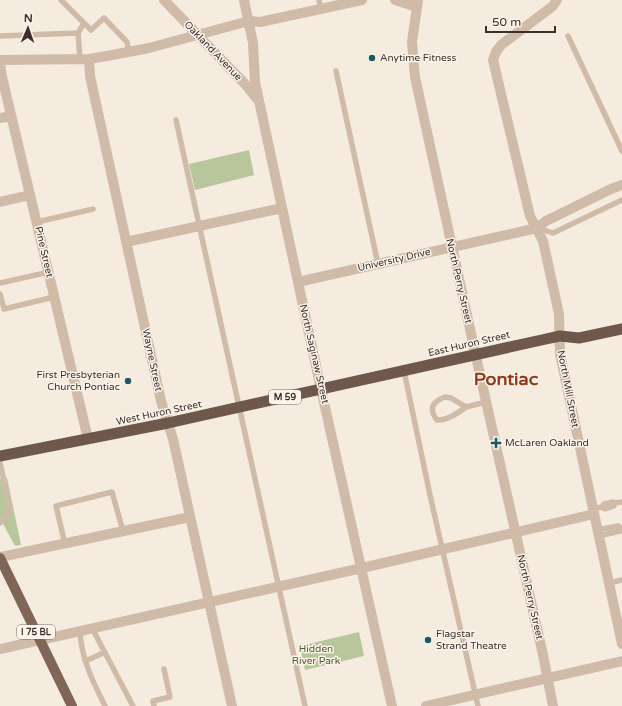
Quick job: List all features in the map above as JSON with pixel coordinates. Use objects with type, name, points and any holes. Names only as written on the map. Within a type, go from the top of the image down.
[{"type":"highway","name":"East Huron Street","points":[[321,389],[560,336],[579,338],[622,329]]},
{"type":"highway","name":"West Huron Street","points":[[0,456],[88,440],[321,389]]},
{"type":"main road","name":"I 75 BL","points":[[0,558],[72,706]]},
{"type":"street","name":"Oakland Avenue","points":[[164,0],[252,92],[259,104]]},
{"type":"street","name":"North Saginaw Street","points":[[244,0],[253,43],[255,82],[259,104],[392,706]]},
{"type":"street","points":[[0,60],[84,59],[129,52],[249,21],[260,22],[320,5],[362,0]]},
{"type":"street","points":[[395,0],[417,3]]},
{"type":"street","name":"North Mill Street","points":[[557,0],[553,6],[501,45],[496,52],[494,60],[530,216],[543,241],[559,314],[560,354],[596,510],[598,533],[622,644]]},
{"type":"street","name":"North Perry Street","points":[[417,3],[412,42],[415,77],[553,706]]},
{"type":"street","name":"Wayne Street","points":[[84,59],[90,76],[161,401],[173,439],[232,706]]},
{"type":"street","name":"Pine Street","points":[[0,64],[88,440]]},
{"type":"street","points":[[0,118],[11,116]]},
{"type":"street","name":"University Drive","points":[[298,282],[537,228],[546,221],[622,185]]},
{"type":"street","points":[[0,202],[30,195]]},
{"type":"street","points":[[126,242],[282,208]]},
{"type":"street","points":[[0,649],[362,568],[515,532],[596,510]]},
{"type":"street","points":[[0,558],[190,517]]},
{"type":"street","points":[[426,706],[622,662]]},
{"type":"lane","points":[[61,0],[91,30],[104,18],[127,42],[129,52]]},
{"type":"lane","points":[[84,23],[78,33],[84,59]]},
{"type":"lane","points":[[0,36],[78,33]]},
{"type":"lane","points":[[568,36],[622,151]]},
{"type":"lane","points":[[336,71],[378,264]]},
{"type":"lane","points":[[176,120],[305,706]]},
{"type":"lane","points":[[537,228],[553,233],[622,200]]},
{"type":"lane","points":[[37,222],[93,209]]},
{"type":"lane","points":[[0,283],[49,272]]},
{"type":"lane","points":[[0,294],[4,309],[54,297]]},
{"type":"lane","points":[[404,371],[442,549],[478,706]]},
{"type":"lane","points":[[466,407],[451,398],[445,397],[436,401],[432,411],[437,420],[442,420],[466,407],[486,402]]},
{"type":"lane","points":[[0,463],[10,507],[7,518],[0,523]]},
{"type":"lane","points":[[65,544],[56,506],[112,492],[123,531]]},
{"type":"lane","points":[[596,510],[605,509],[614,506],[616,503],[622,502]]},
{"type":"lane","points":[[598,533],[618,526],[622,528]]},
{"type":"lane","points":[[609,583],[622,580]]},
{"type":"lane","points":[[92,628],[133,706]]},
{"type":"lane","points":[[80,631],[88,671],[105,706]]},
{"type":"lane","points":[[86,661],[105,652]]},
{"type":"lane","points":[[154,706],[153,701],[170,697],[164,669]]},
{"type":"green space","points":[[249,150],[254,175],[195,190],[189,164]]},
{"type":"green space","points":[[7,478],[21,545],[15,546],[0,518],[0,479]]},
{"type":"green space","name":"Hidden River Park","points":[[359,632],[364,656],[305,670],[300,646]]},
{"type":"place","name":"Anytime Fitness","points":[[372,58]]},
{"type":"place","name":"First Presbyterian Church Pontiac","points":[[128,381]]},
{"type":"place","name":"McLaren Oakland","points":[[496,443]]},
{"type":"place","name":"Flagstar Strand Theatre","points":[[428,640]]},
{"type":"district","name":"Pontiac","points":[[506,379]]}]
